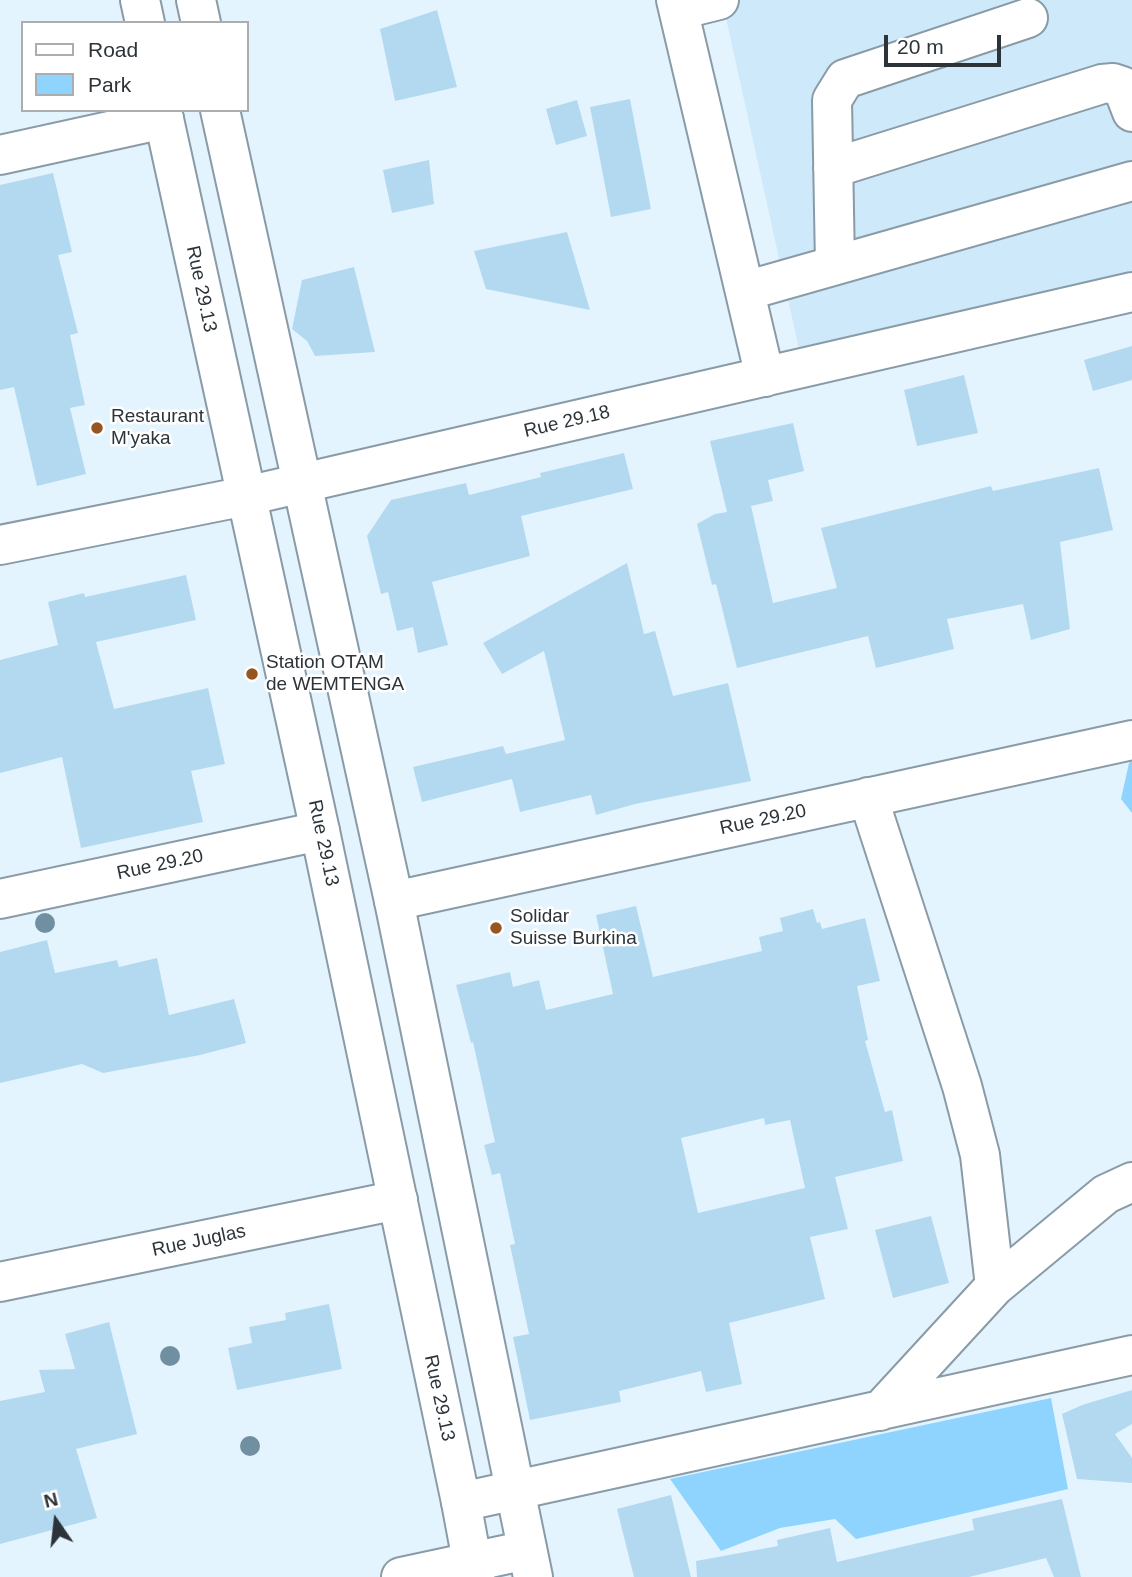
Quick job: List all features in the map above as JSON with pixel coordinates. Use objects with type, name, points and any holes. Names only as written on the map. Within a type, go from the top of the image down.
[{"type":"street","points":[[140,0],[145,21]]},
{"type":"street","points":[[196,0],[201,21]]},
{"type":"street","points":[[719,0],[677,5],[765,377]]},
{"type":"street","points":[[835,265],[832,100],[845,79],[1028,18]]},
{"type":"street","points":[[834,169],[1102,84],[1114,83],[1122,86],[1132,111]]},
{"type":"street","points":[[220,112],[300,484],[394,901],[530,1564],[401,1577]]},
{"type":"street","points":[[0,155],[163,115]]},
{"type":"street","name":"Rue 29.13","points":[[163,115],[320,831],[473,1570]]},
{"type":"street","points":[[745,291],[1132,181]]},
{"type":"street","name":"Rue 29.18","points":[[0,545],[300,484],[1132,292]]},
{"type":"street","name":"Rue 29.20","points":[[394,901],[1132,740]]},
{"type":"street","points":[[868,797],[962,1086],[977,1143],[995,1286]]},
{"type":"street","name":"Rue 29.20","points":[[0,899],[320,831]]},
{"type":"street","points":[[880,1411],[995,1286],[1106,1194],[1132,1182]]},
{"type":"street","name":"Rue Juglas","points":[[0,1282],[398,1200]]},
{"type":"street","points":[[461,1502],[1132,1355]]},
{"type":"shaded area","points":[[722,0],[1132,0],[1132,275],[799,349]]},
{"type":"green space","points":[[1132,761],[1132,813],[1121,799],[1129,763]]},
{"type":"green space","points":[[1051,1398],[1068,1489],[856,1539],[835,1519],[780,1528],[721,1551],[670,1479]]},
{"type":"building","points":[[437,10],[457,87],[395,101],[380,29]]},
{"type":"building","points":[[630,99],[651,209],[611,217],[590,107]]},
{"type":"building","points":[[577,100],[587,136],[556,145],[546,109]]},
{"type":"building","points":[[429,160],[434,204],[392,213],[383,170]]},
{"type":"building","points":[[53,173],[72,252],[58,255],[78,333],[70,335],[85,405],[70,408],[86,474],[37,486],[14,387],[0,390],[0,185]]},
{"type":"building","points":[[567,232],[590,310],[486,289],[474,251]]},
{"type":"building","points":[[354,267],[375,352],[315,356],[307,341],[292,329],[302,280]]},
{"type":"building","points":[[1132,346],[1132,380],[1093,391],[1084,360]]},
{"type":"building","points":[[964,375],[978,433],[917,446],[904,390]]},
{"type":"building","points":[[793,423],[804,471],[768,480],[773,501],[751,506],[773,603],[837,588],[821,528],[991,486],[993,491],[1099,468],[1113,530],[1060,542],[1070,629],[1031,640],[1023,604],[947,619],[954,649],[876,668],[868,636],[737,668],[716,584],[712,585],[697,524],[715,514],[727,512],[710,441]]},
{"type":"building","points":[[624,453],[633,489],[521,516],[530,556],[432,582],[448,645],[418,653],[413,627],[397,631],[388,592],[381,594],[367,536],[391,500],[466,483],[469,495],[541,477],[540,473]]},
{"type":"building","points":[[627,563],[644,634],[655,631],[673,696],[728,683],[751,781],[635,804],[596,815],[591,795],[520,812],[512,779],[422,802],[413,767],[503,746],[506,754],[565,740],[544,651],[502,674],[483,643]]},
{"type":"building","points":[[186,575],[196,620],[96,642],[114,709],[208,688],[225,764],[191,771],[203,822],[81,848],[62,757],[0,773],[0,660],[58,645],[48,602],[84,593],[85,597]]},
{"type":"building","points":[[636,906],[653,977],[762,951],[759,937],[783,931],[780,918],[813,909],[822,929],[865,918],[880,981],[857,986],[868,1040],[865,1041],[885,1112],[892,1110],[903,1161],[835,1177],[848,1229],[810,1237],[825,1299],[729,1323],[742,1384],[706,1392],[701,1371],[619,1391],[621,1402],[530,1420],[513,1337],[529,1334],[510,1245],[515,1244],[500,1173],[492,1175],[484,1145],[495,1142],[473,1042],[471,1043],[456,985],[510,972],[513,987],[539,980],[546,1010],[613,994],[596,915]],"holes":[[[764,1118],[765,1125],[790,1120],[805,1188],[698,1213],[681,1138]]]},
{"type":"building","points":[[47,940],[55,973],[117,960],[119,967],[157,958],[169,1015],[234,999],[246,1043],[200,1055],[103,1073],[82,1064],[0,1083],[0,952]]},
{"type":"building","points":[[931,1216],[949,1283],[893,1298],[875,1230]]},
{"type":"building","points":[[329,1304],[342,1369],[237,1390],[228,1348],[252,1343],[249,1327],[286,1320],[285,1313]]},
{"type":"building","points":[[109,1322],[137,1434],[76,1449],[97,1518],[0,1544],[0,1401],[45,1392],[39,1370],[75,1369],[65,1334]]},
{"type":"building","points":[[1132,1390],[1132,1424],[1115,1434],[1132,1458],[1132,1483],[1077,1479],[1062,1414]]},
{"type":"building","points":[[671,1495],[691,1577],[634,1577],[617,1509]]},
{"type":"building","points":[[1062,1499],[1081,1577],[1054,1577],[1046,1558],[969,1577],[697,1577],[696,1561],[778,1546],[777,1540],[830,1528],[837,1562],[974,1530],[972,1519]]},
{"type":"place","name":"Restaurant M'yaka","points":[[97,428]]},
{"type":"place","name":"Station OTAM de WEMTENGA","points":[[252,674]]},
{"type":"place","name":"Solidar Suisse Burkina","points":[[496,928]]}]
